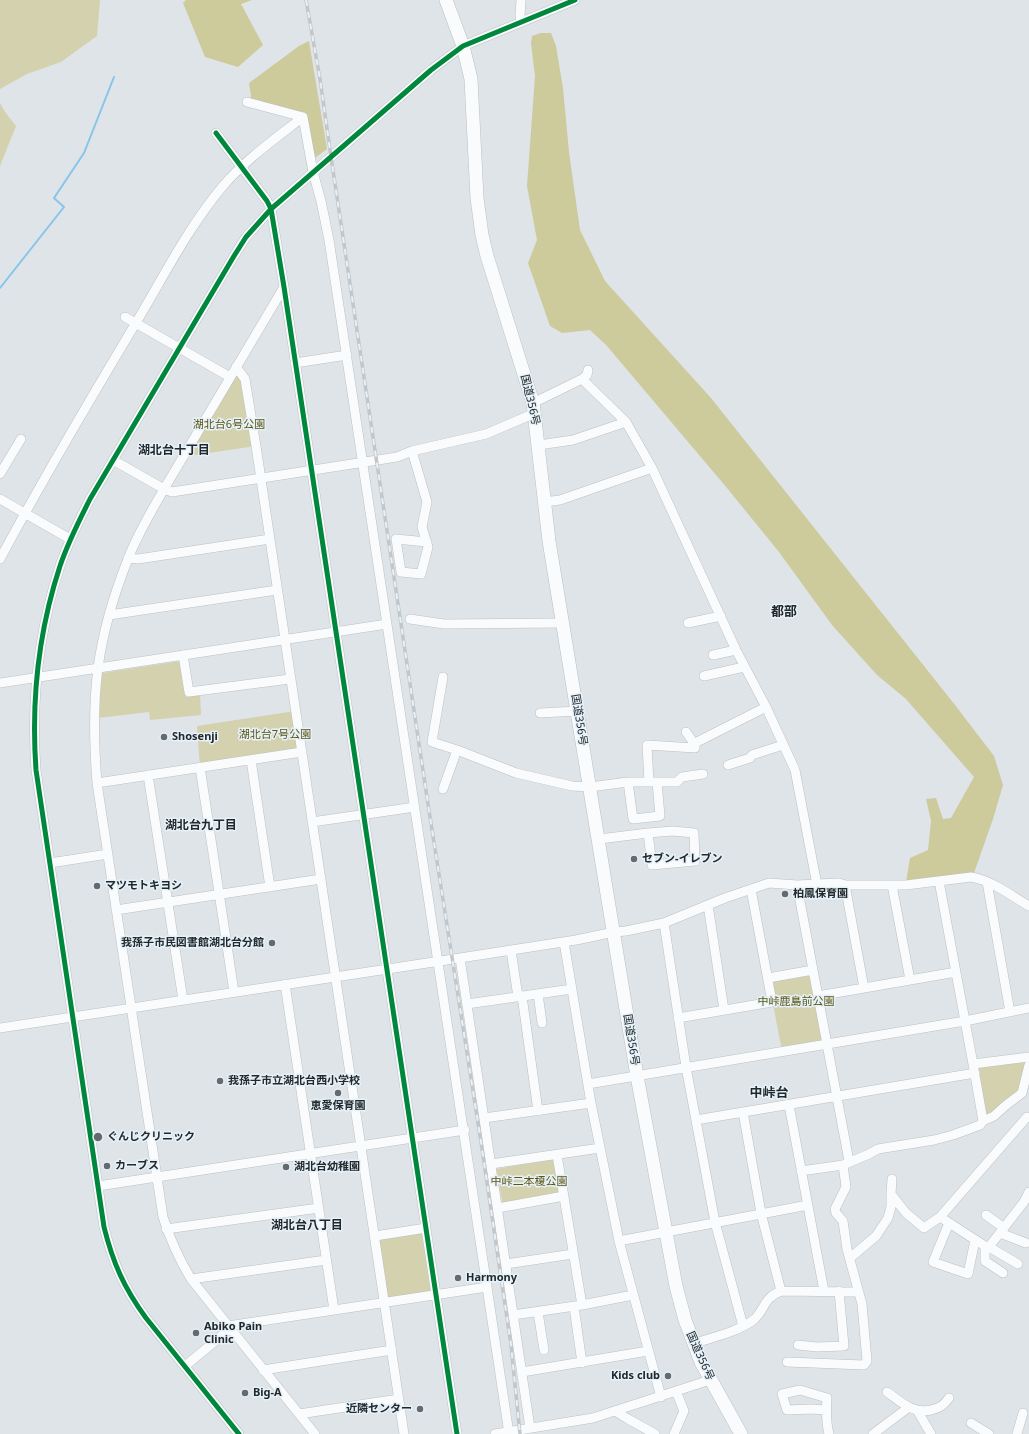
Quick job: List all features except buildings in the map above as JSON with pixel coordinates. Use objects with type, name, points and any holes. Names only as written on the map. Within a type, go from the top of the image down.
[{"type":"highway","name":"国道356号","points":[[446,0],[463,46],[471,79],[477,198],[482,235],[534,408],[544,502],[563,623],[637,1076],[676,1286],[693,1344],[710,1380],[741,1434]]},
{"type":"street","points":[[520,0],[520,16],[522,22]]},
{"type":"street","points":[[240,1434],[146,1318],[133,1299],[122,1280],[114,1261],[104,1227],[40,795],[35,747],[34,703],[36,678],[40,645],[51,594],[60,564],[70,539],[90,499],[246,237],[271,209],[313,172],[431,70],[463,46],[575,0]]},
{"type":"street","points":[[247,102],[303,117]]},
{"type":"street","points":[[303,117],[313,172],[329,240],[465,1130],[509,1433]]},
{"type":"street","points":[[0,559],[135,323],[196,222],[223,186],[242,167],[303,117]]},
{"type":"street","points":[[216,133],[267,201],[271,209],[312,470],[457,1434]]},
{"type":"street","points":[[284,287],[145,522],[128,558],[109,615],[98,668],[95,712],[97,783],[162,1217],[183,1266],[191,1279],[315,1434]]},
{"type":"street","points":[[126,317],[230,377]]},
{"type":"street","points":[[295,363],[347,355]]},
{"type":"street","points":[[236,367],[245,379],[404,1434]]},
{"type":"street","points":[[113,460],[172,492],[397,457],[412,451],[486,434],[534,408],[582,379],[587,375],[588,370]]},
{"type":"street","points":[[582,379],[626,422],[652,468],[744,667],[766,707],[798,782],[817,885]]},
{"type":"street","points":[[539,446],[573,440],[626,422]]},
{"type":"street","points":[[0,474],[21,439]]},
{"type":"street","points":[[412,451],[427,502],[422,527],[427,542],[428,547],[421,574],[402,572],[396,539],[427,542]]},
{"type":"street","points":[[544,502],[560,500],[652,468]]},
{"type":"street","points":[[0,499],[70,539]]},
{"type":"street","points":[[128,558],[138,559],[270,539]]},
{"type":"street","points":[[109,615],[277,590]]},
{"type":"street","points":[[688,623],[720,616]]},
{"type":"street","points":[[410,619],[444,624],[563,623]]},
{"type":"street","points":[[0,683],[387,624]]},
{"type":"street","points":[[713,655],[736,650]]},
{"type":"street","points":[[183,656],[189,692],[290,679]]},
{"type":"street","points":[[704,676],[744,667]]},
{"type":"street","points":[[443,676],[432,742],[516,773],[572,786],[590,787],[628,782],[677,782],[682,777],[703,774]]},
{"type":"street","points":[[628,782],[632,820],[660,816],[647,745],[695,748],[696,743],[766,707]]},
{"type":"street","points":[[540,713],[578,711]]},
{"type":"street","points":[[686,732],[693,742],[696,743]]},
{"type":"street","points":[[728,765],[783,745]]},
{"type":"street","points":[[443,789],[457,750]]},
{"type":"street","points":[[97,783],[302,752]]},
{"type":"street","points":[[251,760],[270,887]]},
{"type":"street","points":[[200,767],[234,992]]},
{"type":"street","points":[[148,775],[182,1000]]},
{"type":"street","points":[[312,822],[415,807]]},
{"type":"street","points":[[599,839],[648,833],[673,831],[694,833],[695,861],[652,864],[648,833]]},
{"type":"street","points":[[50,863],[108,854]]},
{"type":"street","points":[[0,1028],[564,942],[626,931],[664,923],[769,882],[797,885],[839,883],[844,885],[906,886],[971,878],[980,879],[998,886],[1029,906]]},
{"type":"street","points":[[116,910],[321,879]]},
{"type":"street","points":[[939,881],[974,1064],[983,1121]]},
{"type":"street","points":[[987,882],[1010,1012]]},
{"type":"street","points":[[787,1362],[864,1365],[867,1361],[862,1304],[850,1258],[843,1221],[836,1213],[835,1208],[846,1187],[846,1163],[837,1096],[797,885]]},
{"type":"street","points":[[844,885],[864,988]]},
{"type":"street","points":[[892,885],[910,980]]},
{"type":"street","points":[[678,1018],[772,1002],[751,889]]},
{"type":"street","points":[[708,905],[724,1010]]},
{"type":"street","points":[[664,923],[686,1067],[715,1222],[743,1326]]},
{"type":"street","points":[[564,942],[591,1103],[619,1241],[661,1397]]},
{"type":"street","points":[[511,950],[520,996],[538,1110]]},
{"type":"street","points":[[460,958],[530,1428]]},
{"type":"street","points":[[768,978],[813,970]]},
{"type":"street","points":[[818,996],[956,972]]},
{"type":"street","points":[[285,984],[334,1310]]},
{"type":"street","points":[[467,1004],[572,989]]},
{"type":"street","points":[[538,994],[542,1023]]},
{"type":"street","points":[[588,1084],[965,1021],[1029,1008]]},
{"type":"street","points":[[974,1064],[1029,1056]]},
{"type":"street","points":[[801,1171],[846,1163],[878,1149],[914,1144],[953,1135],[980,1124],[994,1116],[1022,1093],[1029,1065]]},
{"type":"street","points":[[696,1120],[975,1074]]},
{"type":"street","points":[[484,1118],[591,1103]]},
{"type":"street","points":[[788,1105],[824,1291]]},
{"type":"street","points":[[743,1112],[761,1213],[781,1291]]},
{"type":"street","points":[[891,1194],[906,1212],[924,1228],[940,1217],[1027,1117]]},
{"type":"street","points":[[98,1186],[465,1130]]},
{"type":"street","points":[[491,1164],[600,1148]]},
{"type":"street","points":[[557,1155],[573,1254],[582,1362]]},
{"type":"street","points":[[850,1258],[876,1236],[888,1218],[891,1207],[892,1179]]},
{"type":"street","points":[[1003,1273],[984,1261],[987,1247],[1002,1231],[1029,1192]]},
{"type":"street","points":[[498,1208],[564,1196]]},
{"type":"street","points":[[619,1241],[808,1205]]},
{"type":"street","points":[[166,1229],[319,1208]]},
{"type":"street","points":[[986,1215],[1002,1231],[1026,1243]]},
{"type":"street","points":[[940,1217],[975,1240],[1018,1264]]},
{"type":"street","points":[[949,1223],[933,1262],[968,1274],[975,1240]]},
{"type":"street","points":[[375,1236],[426,1228]]},
{"type":"street","points":[[506,1264],[573,1254]]},
{"type":"street","points":[[191,1279],[326,1260]]},
{"type":"street","points":[[185,1366],[229,1327],[488,1287]]},
{"type":"street","points":[[693,1344],[753,1321],[768,1299],[781,1291],[858,1292]]},
{"type":"street","points":[[798,1345],[817,1347],[844,1346],[839,1292]]},
{"type":"street","points":[[514,1315],[578,1306],[633,1295]]},
{"type":"street","points":[[538,1312],[544,1350]]},
{"type":"street","points":[[263,1370],[392,1350]]},
{"type":"street","points":[[522,1372],[648,1352]]},
{"type":"street","points":[[495,1434],[577,1422],[661,1397],[710,1380]]},
{"type":"street","points":[[826,1410],[786,1410],[782,1394],[800,1390],[826,1398],[826,1410],[826,1420],[829,1434]]},
{"type":"street","points":[[674,1434],[684,1411],[676,1391]]},
{"type":"street","points":[[887,1392],[913,1409],[931,1434]]},
{"type":"street","points":[[873,1434],[913,1409],[926,1411],[937,1408],[944,1405],[949,1398]]},
{"type":"street","points":[[299,1414],[399,1399]]},
{"type":"street","points":[[615,1411],[653,1433]]},
{"type":"street","points":[[1017,1434],[1023,1413]]},
{"type":"street","points":[[971,1423],[989,1434]]},
{"type":"green space","points":[[0,0],[100,0],[97,36],[61,62],[27,74],[0,89]]},
{"type":"green space","points":[[0,103],[16,126],[0,166]]},
{"type":"green space","name":"湖北台6号公園","points":[[236,367],[245,379],[256,446],[182,457]]},
{"type":"green space","points":[[181,661],[186,697],[200,695],[201,715],[150,720],[149,712],[98,718],[102,673]]},
{"type":"green space","name":"湖北台7号公園","points":[[295,711],[302,752],[200,767],[197,726]]},
{"type":"green space","name":"中峠鹿島前公園","points":[[813,970],[827,1043],[782,1051],[768,978]]},
{"type":"green space","points":[[1029,1057],[1022,1093],[983,1121],[974,1064]]},
{"type":"green space","name":"中峠二本榎公園","points":[[554,1159],[561,1195],[503,1205],[496,1169]]},
{"type":"green space","points":[[426,1228],[436,1295],[385,1302],[375,1236]]},
{"type":"shaded area","points":[[186,0],[252,0],[241,4],[263,45],[238,67],[205,57],[183,3]]},
{"type":"shaded area","points":[[541,33],[551,33],[556,46],[563,88],[569,152],[580,230],[605,281],[711,398],[994,756],[1003,785],[974,873],[961,877],[906,882],[910,858],[928,850],[931,821],[926,799],[936,798],[943,819],[951,818],[974,777],[906,699],[877,675],[832,625],[779,552],[607,346],[590,330],[562,333],[550,326],[528,263],[537,240],[527,186],[535,76],[531,43],[532,36]]},
{"type":"shaded area","points":[[309,41],[327,149],[312,160],[304,115],[250,99],[249,83],[299,46]]},
{"type":"waterway","points":[[0,288],[64,207],[54,198],[84,153],[114,77]]},
{"type":"railway","points":[[306,0],[320,79],[428,804],[481,1142],[511,1345],[520,1434]]},
{"type":"cycle path","points":[[239,1434],[138,1307],[125,1286],[115,1264],[104,1227],[36,770],[36,692],[41,642],[46,616],[63,557],[90,499],[246,237],[271,209],[431,70],[463,46],[575,0]]},
{"type":"cycle path","points":[[216,133],[267,201],[271,209],[457,1434]]},
{"type":"place","name":"Shosenji","points":[[164,737]]},
{"type":"place","name":"セブン-イレブン","points":[[634,859]]},
{"type":"place","name":"マツモトキヨシ","points":[[97,886]]},
{"type":"place","name":"柏鳳保育園","points":[[785,894]]},
{"type":"place","name":"我孫子市民図書館湖北台分館","points":[[272,943]]},
{"type":"place","name":"我孫子市立湖北台西小学校","points":[[220,1081]]},
{"type":"place","name":"恵愛保育園","points":[[338,1093]]},
{"type":"place","name":"ぐんじクリニック","points":[[98,1137]]},
{"type":"place","name":"カーブス","points":[[107,1166]]},
{"type":"place","name":"湖北台幼稚園","points":[[286,1167]]},
{"type":"place","name":"Harmony","points":[[458,1278]]},
{"type":"place","name":"Abiko Pain Clinic","points":[[196,1333]]},
{"type":"place","name":"Kids club","points":[[668,1376]]},
{"type":"place","name":"Big-A","points":[[245,1393]]},
{"type":"place","name":"近隣センター","points":[[420,1409]]},
{"type":"district","name":"湖北台十丁目","points":[[174,451]]},
{"type":"district","name":"都部","points":[[784,612]]},
{"type":"district","name":"湖北台九丁目","points":[[201,826]]},
{"type":"district","name":"中峠台","points":[[769,1093]]},
{"type":"district","name":"湖北台八丁目","points":[[307,1226]]}]
